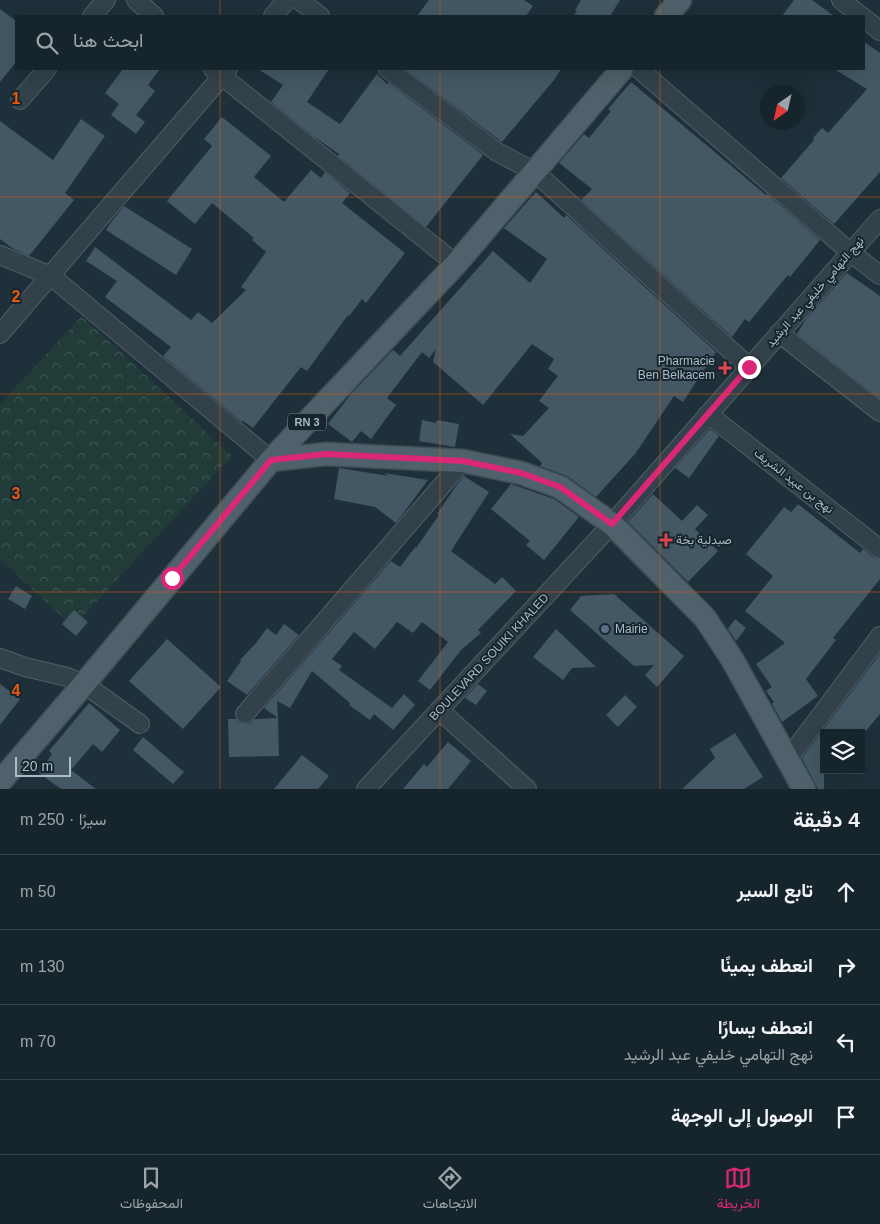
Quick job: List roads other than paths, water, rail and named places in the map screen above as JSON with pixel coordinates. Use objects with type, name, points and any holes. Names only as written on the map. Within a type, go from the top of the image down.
[{"type":"main road","points":[[667,15],[680,0]]},
{"type":"main road","name":"RN 3","points":[[0,782],[271,460],[456,264],[621,70]]},
{"type":"main road","points":[[271,460],[326,454],[463,461],[521,473],[560,487],[612,524],[705,618],[732,659],[804,789]]},
{"type":"street","points":[[93,15],[106,0]]},
{"type":"street","points":[[136,0],[153,15]]},
{"type":"street","points":[[274,15],[287,0]]},
{"type":"street","points":[[299,0],[319,15]]},
{"type":"street","points":[[841,0],[860,15]]},
{"type":"street","points":[[865,19],[880,31]]},
{"type":"street","points":[[20,100],[46,70]]},
{"type":"street","points":[[389,70],[497,152],[535,172],[749,367]]},
{"type":"street","points":[[639,70],[850,252],[880,275]]},
{"type":"street","points":[[0,334],[51,276],[221,71],[456,264]]},
{"type":"street","name":"نهج التهامي خليفي عبد الرشيد","points":[[612,524],[880,219]]},
{"type":"street","points":[[0,255],[51,276],[271,460]]},
{"type":"street","points":[[779,333],[880,412]]},
{"type":"street","name":"نهج بن عبيد الشريف","points":[[708,414],[880,549]]},
{"type":"street","points":[[245,714],[463,461]]},
{"type":"street","name":"BOULEVARD SOUIKI KHALED","points":[[366,789],[612,524]]},
{"type":"street","points":[[788,759],[880,636]]},
{"type":"street","points":[[0,658],[25,667],[67,677],[84,684],[140,724]]},
{"type":"street","points":[[439,710],[527,789]]},
{"type":"place","name":"Pharmacie Ben Belkacem","points":[[725,368]]},
{"type":"place","name":"صبدلية بخة","points":[[666,540]]},
{"type":"place","name":"Mairie","points":[[605,629]]}]
